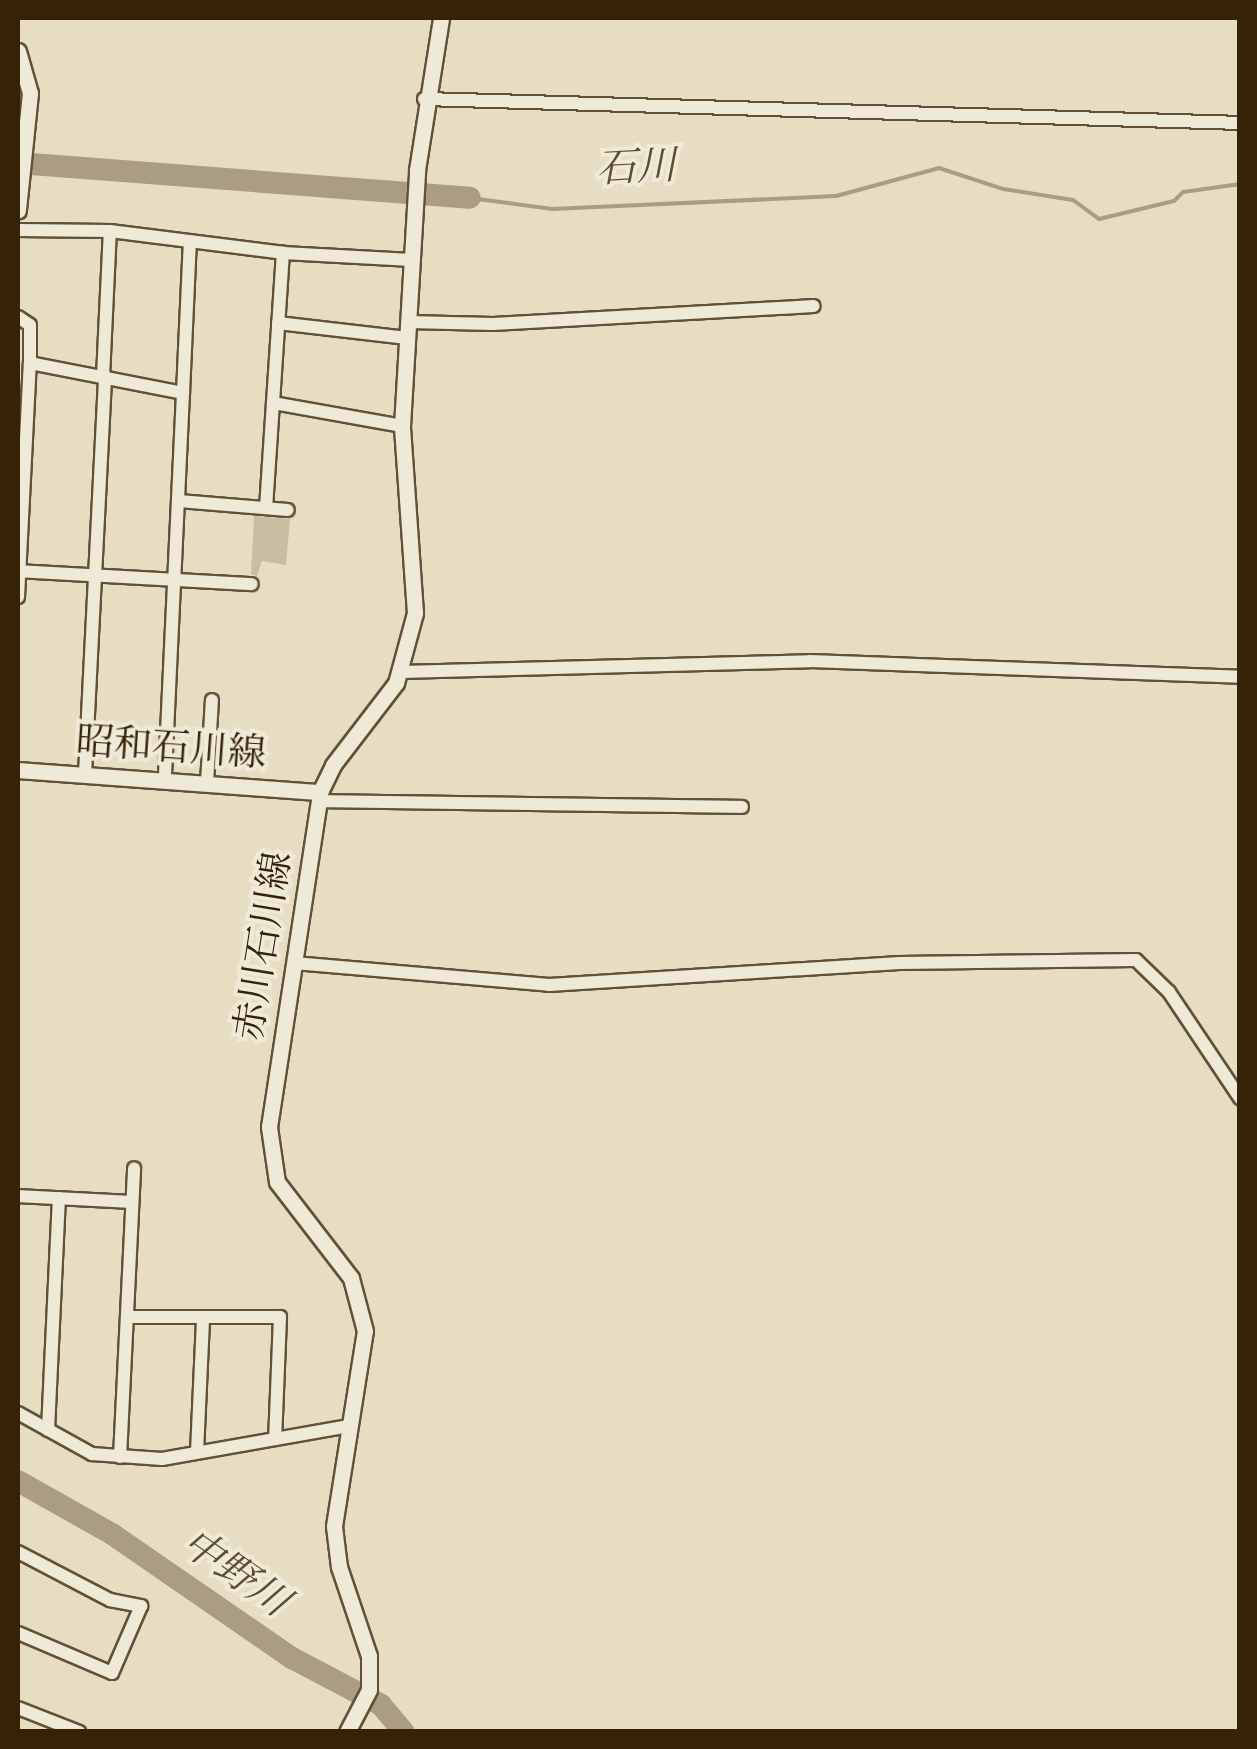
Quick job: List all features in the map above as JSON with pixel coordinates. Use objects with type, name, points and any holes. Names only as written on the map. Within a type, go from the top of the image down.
[{"type":"street","points":[[441,18],[424,98],[1240,123]]},
{"type":"street","points":[[18,51],[30,93],[24,183],[18,210]]},
{"type":"street","name":"赤川石川線","points":[[347,1732],[358,1716],[370,1681],[334,1526],[365,1340],[361,1300],[338,1259],[289,1204],[271,1162],[269,1127],[320,796],[401,672],[415,612],[402,426],[416,170],[424,98]]},
{"type":"street","points":[[18,230],[110,231],[283,253],[412,260]]},
{"type":"street","points":[[85,774],[110,231]]},
{"type":"street","points":[[165,781],[190,241]]},
{"type":"street","points":[[266,508],[283,253]]},
{"type":"street","points":[[278,323],[408,330],[813,306]]},
{"type":"street","points":[[18,317],[30,325],[18,597]]},
{"type":"street","points":[[30,363],[182,393]]},
{"type":"street","points":[[273,403],[402,426]]},
{"type":"street","points":[[179,501],[288,510]]},
{"type":"street","points":[[18,571],[252,584]]},
{"type":"street","points":[[401,672],[810,661],[1240,677]]},
{"type":"street","points":[[207,783],[212,700]]},
{"type":"street","name":"昭和石川線","points":[[18,770],[207,783],[320,796]]},
{"type":"street","points":[[320,796],[742,808]]},
{"type":"street","points":[[294,963],[549,984],[899,963],[1136,960],[1169,992],[1240,1098]]},
{"type":"street","points":[[120,1457],[134,1168]]},
{"type":"street","points":[[18,1196],[132,1202]]},
{"type":"street","points":[[48,1430],[58,1198]]},
{"type":"street","points":[[128,1317],[280,1317],[275,1439]]},
{"type":"street","points":[[197,1452],[203,1318]]},
{"type":"street","points":[[18,1413],[92,1454],[120,1457],[197,1452],[349,1426]]},
{"type":"street","points":[[18,1552],[110,1600],[140,1606],[112,1673],[18,1633]]},
{"type":"street","points":[[18,1708],[73,1730]]},
{"type":"shaded area","points":[[254,516],[290,519],[286,565],[262,561],[257,576],[251,574]]},
{"type":"waterway","name":"石川","points":[[18,163],[470,198]]},
{"type":"waterway","name":"石川","points":[[470,198],[552,209],[836,196],[939,168],[1003,189],[1073,200],[1099,219],[1174,201],[1183,192],[1240,184]]},
{"type":"waterway","name":"中野川","points":[[18,1481],[112,1534],[292,1658],[381,1705],[404,1732]]}]
